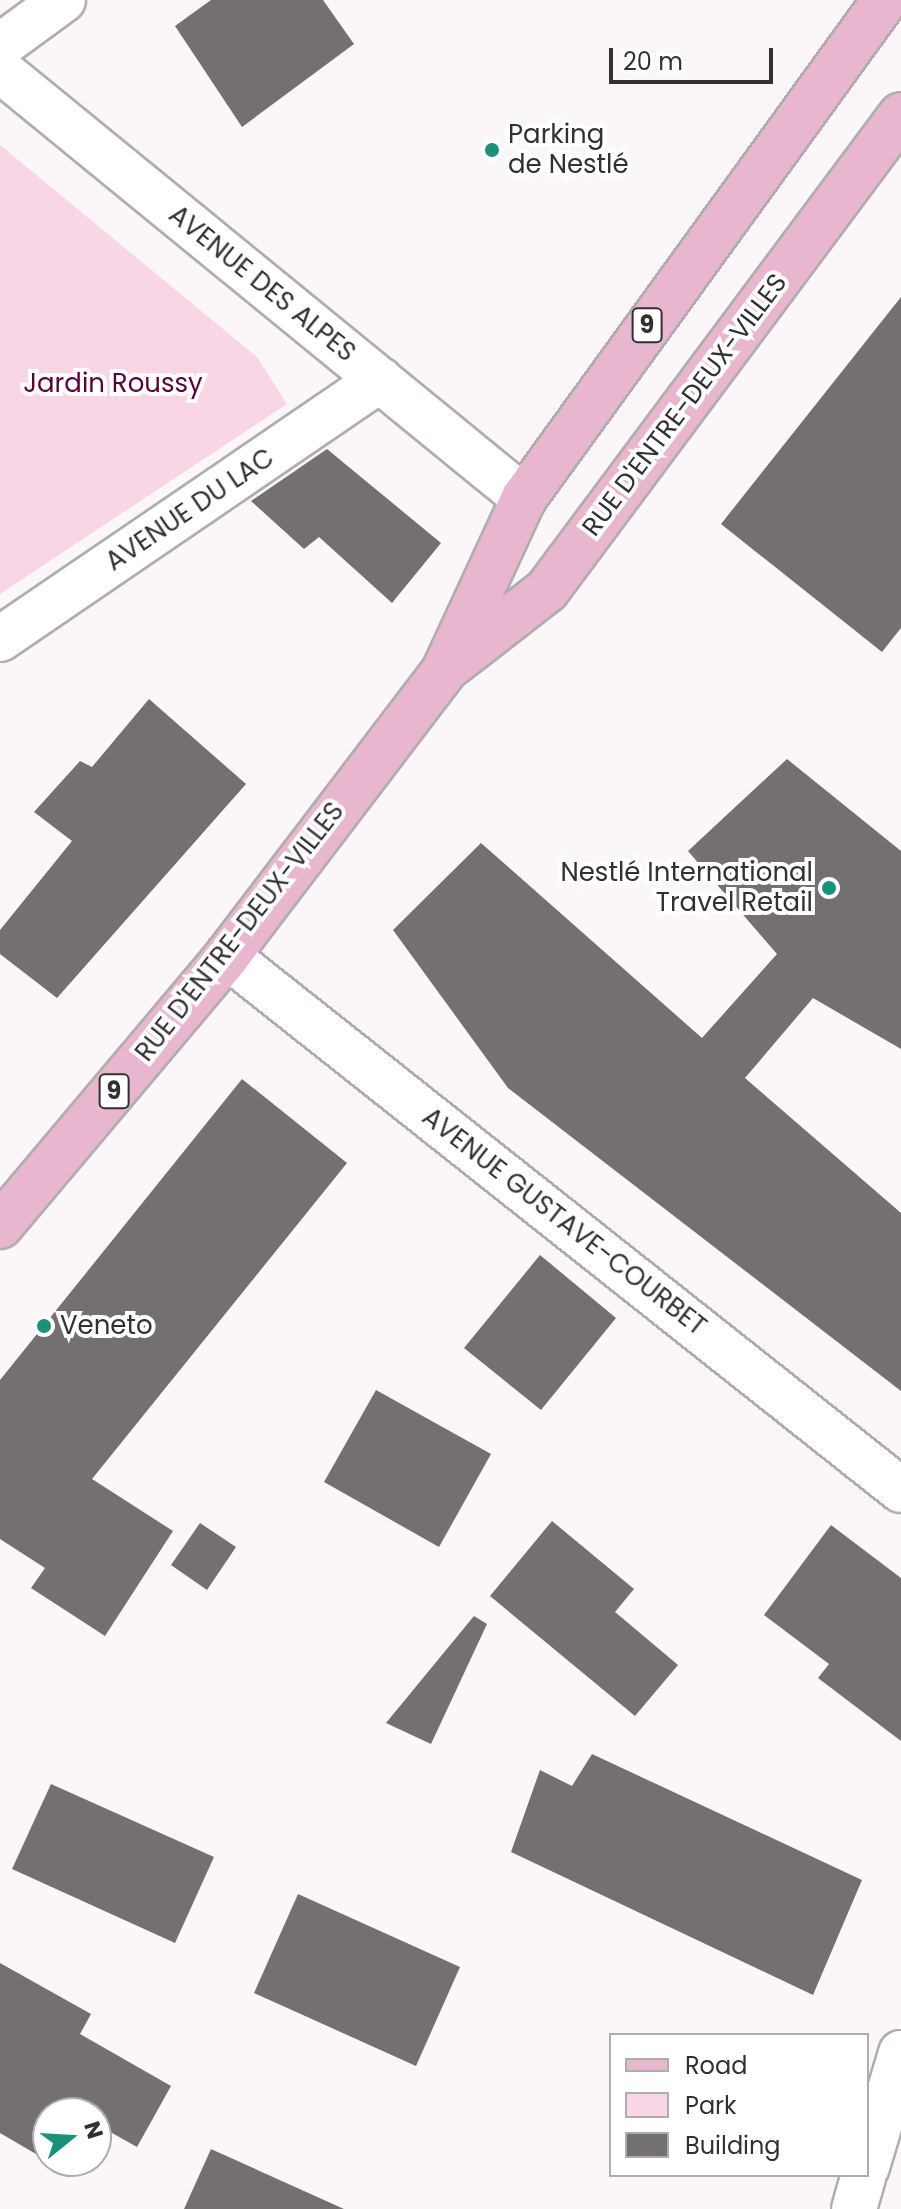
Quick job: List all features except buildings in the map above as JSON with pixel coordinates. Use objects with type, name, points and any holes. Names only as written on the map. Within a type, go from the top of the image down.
[{"type":"main road","name":"RUE D'ENTRE-DEUX-VILLES","points":[[0,1226],[227,956],[444,671],[524,498],[885,0]]},
{"type":"main road","name":"RUE D'ENTRE-DEUX-VILLES","points":[[444,671],[547,590],[901,115]]},
{"type":"street","points":[[0,46],[63,0]]},
{"type":"street","name":"AVENUE DES ALPES","points":[[0,70],[524,498]]},
{"type":"street","name":"AVENUE DU LAC","points":[[0,639],[380,380]]},
{"type":"street","name":"AVENUE GUSTAVE-COURBET","points":[[227,956],[901,1490]]},
{"type":"street","points":[[869,2160],[901,2053]]},
{"type":"street","points":[[854,2209],[863,2177]]},
{"type":"green space","name":"Jardin Roussy","points":[[0,145],[257,357],[287,404],[0,594]]},
{"type":"place","name":"Parking de Nestlé","points":[[492,150]]},
{"type":"place","name":"Nestlé International Travel Retail","points":[[829,888]]},
{"type":"place","name":"Veneto","points":[[44,1326]]}]
